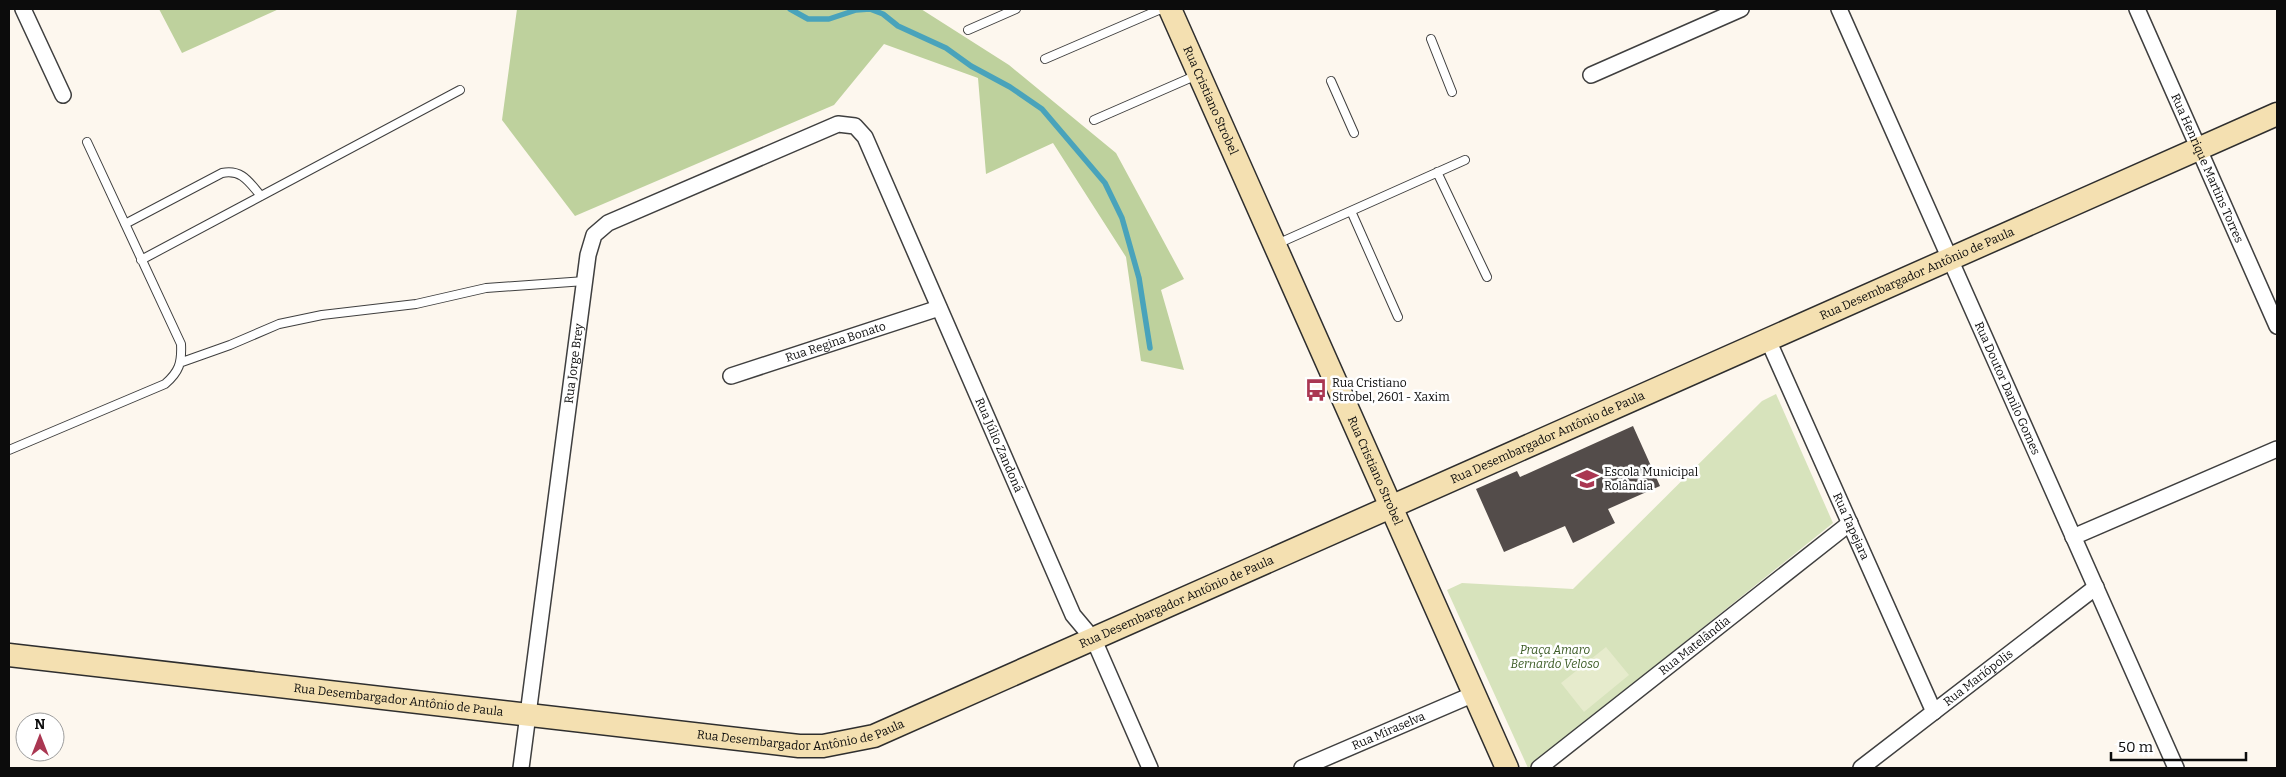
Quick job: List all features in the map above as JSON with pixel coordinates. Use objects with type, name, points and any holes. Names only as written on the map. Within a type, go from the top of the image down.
[{"type":"main road","name":"Rua Cristiano Strobel","points":[[1170,9],[1507,768]]},
{"type":"main road","name":"Rua Desembargador Antônio de Paula","points":[[9,655],[799,746],[832,744],[874,736],[896,728],[2277,114]]},
{"type":"street","points":[[23,9],[63,95]]},
{"type":"street","points":[[1592,76],[1741,9]]},
{"type":"street","name":"Rua Doutor Danilo Gomes","points":[[1839,9],[2176,768]]},
{"type":"street","name":"Rua Henrique Martins Torres","points":[[2137,9],[2277,326]]},
{"type":"street","name":"Rua Jorge Brey","points":[[521,768],[590,244],[600,228],[831,126],[847,124]]},
{"type":"street","name":"Rua Júlio Zandoná","points":[[847,124],[855,126],[865,137],[1073,615],[1094,640],[1150,768]]},
{"type":"street","name":"Rua Regina Bonato","points":[[731,376],[939,308]]},
{"type":"street","name":"Rua Tapejara","points":[[1768,340],[1934,712]]},
{"type":"street","points":[[2073,537],[2277,449]]},
{"type":"street","name":"Rua Matelândia","points":[[1539,768],[1850,523]]},
{"type":"street","name":"Rua Mariópolis","points":[[1860,768],[2096,587]]},
{"type":"street","name":"Rua Miraselva","points":[[1302,768],[1474,694]]},
{"type":"lane","points":[[968,30],[1016,9]]},
{"type":"lane","points":[[1045,59],[1161,9]]},
{"type":"lane","points":[[1432,39],[1452,92]]},
{"type":"lane","points":[[1094,120],[1199,74]]},
{"type":"lane","points":[[1331,81],[1354,133]]},
{"type":"lane","points":[[142,260],[460,90]]},
{"type":"lane","points":[[9,450],[165,384],[176,374],[182,362],[180,344],[87,142]]},
{"type":"lane","points":[[1274,246],[1465,160]]},
{"type":"lane","points":[[125,224],[222,173],[232,171],[244,176],[261,196]]},
{"type":"lane","points":[[1438,172],[1487,277]]},
{"type":"lane","points":[[1352,211],[1398,317]]},
{"type":"lane","points":[[182,362],[230,345],[279,324],[322,315],[416,304],[486,288],[585,281]]},
{"type":"green space","points":[[159,9],[279,9],[182,53]]},
{"type":"green space","points":[[517,9],[921,9],[1009,65],[1116,153],[1184,279],[1161,290],[1184,370],[1141,361],[1126,257],[1053,143],[986,174],[978,78],[884,44],[834,105],[575,216],[502,120]]},
{"type":"green space","name":"Praça Amaro Bernardo Veloso","points":[[1776,394],[1833,523],[1528,768],[1447,590],[1462,583],[1573,589],[1762,401]]},
{"type":"green space","points":[[1606,647],[1629,675],[1584,712],[1561,683]]},
{"type":"building","points":[[1633,426],[1660,486],[1608,509],[1615,523],[1573,543],[1565,526],[1504,552],[1476,489],[1517,471],[1520,477]]},
{"type":"waterway","points":[[790,9],[808,19],[829,19],[856,10],[870,9],[883,14],[898,26],[946,48],[971,66],[1010,87],[1042,109],[1105,183],[1122,218],[1139,278],[1150,348]]},
{"type":"place","name":"Rua Cristiano Strobel, 2601 - Xaxim","points":[[1316,390]]},
{"type":"place","name":"Escola Municipal Rolândia","points":[[1587,479]]}]
